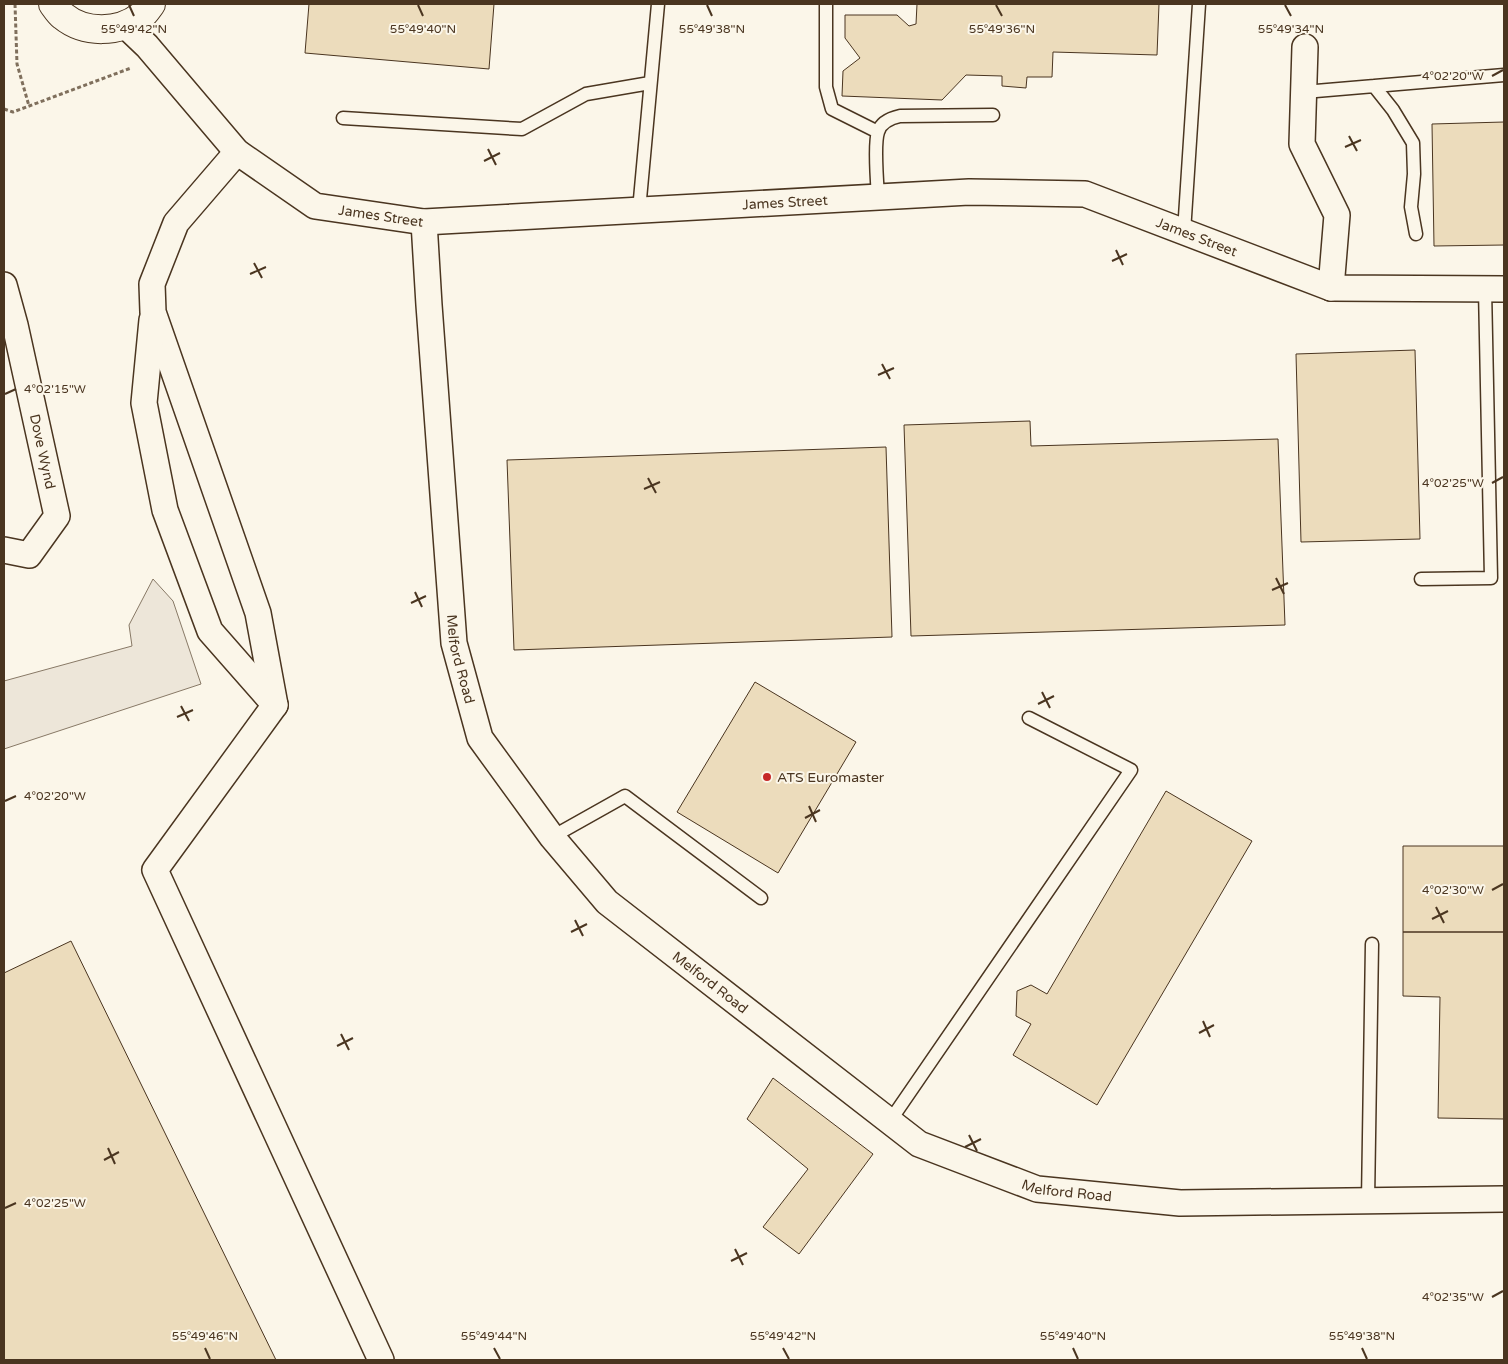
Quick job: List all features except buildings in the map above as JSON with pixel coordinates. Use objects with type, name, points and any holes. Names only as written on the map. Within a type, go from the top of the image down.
[{"type":"street","points":[[53,4],[63,16],[81,26],[103,30],[125,25],[142,15],[151,4]]},
{"type":"street","name":"James Street","points":[[125,25],[158,58],[237,152],[315,206],[424,222],[969,192],[1085,194],[1331,288],[1495,289]]},
{"type":"street","points":[[1305,47],[1302,144],[1336,215],[1331,288]]},
{"type":"street","points":[[237,152],[176,224],[152,284],[153,312],[144,403],[164,510],[210,631],[275,705]]},
{"type":"street","name":"Melford Road","points":[[424,222],[454,643],[480,738],[552,837],[607,902],[919,1144],[1037,1189],[1180,1203],[1504,1199]]},
{"type":"street","name":"Dove Wynd","points":[[4,286],[15,324],[57,516],[29,556],[4,550]]},
{"type":"street","points":[[153,312],[258,613],[275,705],[155,870],[382,1360]]},
{"type":"lane","points":[[639,210],[658,4]]},
{"type":"lane","points":[[826,4],[826,87],[832,109],[878,132]]},
{"type":"lane","points":[[1184,232],[1198,4]]},
{"type":"lane","points":[[1304,92],[1504,75]]},
{"type":"lane","points":[[342,118],[522,129],[586,94],[650,83]]},
{"type":"lane","points":[[1374,86],[1393,110],[1413,143],[1414,174],[1411,208],[1416,234]]},
{"type":"lane","points":[[878,196],[876,162],[878,132],[883,124],[890,119],[900,116],[993,115]]},
{"type":"lane","points":[[1421,579],[1490,578],[1495,289]]},
{"type":"lane","points":[[890,1121],[1131,770],[1029,718]]},
{"type":"lane","points":[[552,837],[625,796],[762,898]]},
{"type":"lane","points":[[1368,1200],[1372,944]]},
{"type":"path","points":[[15,4],[17,64],[28,106]]},
{"type":"path","points":[[4,110],[13,112],[158,58]]},
{"type":"shaded area","points":[[153,579],[173,601],[201,684],[4,749],[4,681],[132,646],[129,625]]},
{"type":"place","name":"ATS Euromaster","points":[[767,777]]}]
